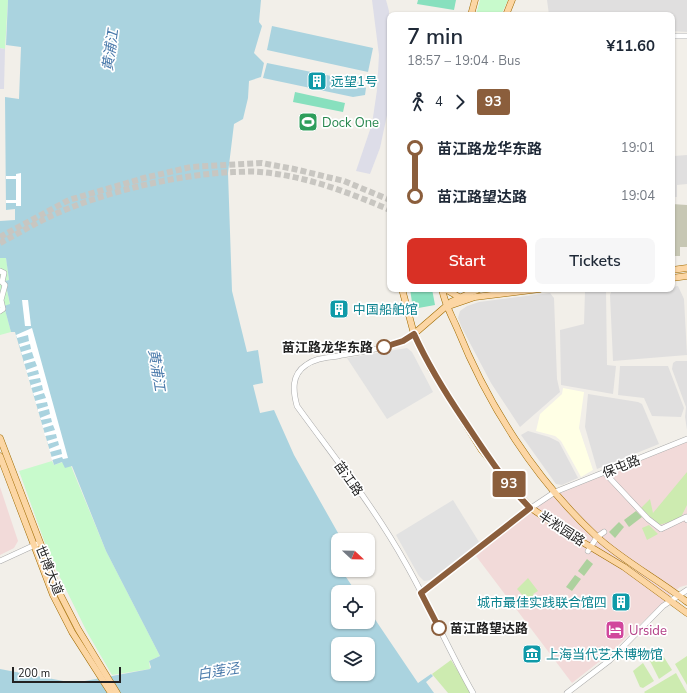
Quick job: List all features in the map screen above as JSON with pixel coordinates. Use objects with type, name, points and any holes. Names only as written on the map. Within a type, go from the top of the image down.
[{"type":"main road","points":[[472,12],[475,0]]},
{"type":"main road","points":[[507,12],[512,0]]},
{"type":"main road","points":[[675,270],[687,268]]},
{"type":"main road","points":[[675,278],[687,276]]},
{"type":"main road","name":"半淞园路","points":[[403,292],[414,334],[431,369],[481,449],[530,508],[590,549],[624,567],[672,600],[687,613]]},
{"type":"main road","name":"半淞园路","points":[[443,292],[446,307],[453,318],[466,350],[511,434],[555,492],[597,537],[687,602]]},
{"type":"main road","points":[[450,292],[459,297]]},
{"type":"main road","points":[[414,334],[459,297],[466,296],[473,292]]},
{"type":"main road","points":[[446,307],[475,297],[516,292]]},
{"type":"main road","name":"世博大道","points":[[0,438],[37,544]]},
{"type":"main road","name":"世博大道","points":[[0,456],[75,630],[111,693]]},
{"type":"main road","name":"世博大道","points":[[75,630],[117,693]]},
{"type":"street","points":[[675,36],[687,36]]},
{"type":"street","points":[[0,271],[4,273],[2,282],[5,285],[1,300],[3,309],[0,311]]},
{"type":"street","name":"苗江路","points":[[414,334],[403,341],[384,347],[315,360],[299,370],[293,391],[297,406],[388,534],[421,593],[450,653],[473,693]]},
{"type":"street","name":"保屯路","points":[[421,593],[530,508],[555,492],[687,439]]},
{"type":"street","points":[[604,472],[648,519],[661,529],[686,518],[687,520]]},
{"type":"street","points":[[590,549],[597,537],[604,532]]},
{"type":"street","points":[[0,561],[37,544]]},
{"type":"street","points":[[567,693],[610,660],[652,617],[672,600],[687,590]]},
{"type":"shaded area","points":[[372,0],[386,0],[389,12],[387,12],[387,115],[380,148],[370,174],[356,171],[372,124],[377,90],[379,55]]},
{"type":"shaded area","points":[[547,0],[687,0],[687,32],[675,31],[675,12],[549,12]]},
{"type":"shaded area","points":[[0,48],[5,49],[4,89],[0,89]]},
{"type":"shaded area","points":[[687,155],[687,184],[677,185],[677,197],[675,197],[675,156]]},
{"type":"shaded area","points":[[675,204],[687,205],[687,247],[680,247],[680,256],[675,256]]},
{"type":"shaded area","points":[[675,286],[678,286],[684,299],[687,355],[613,361],[610,295],[611,292],[675,292]]},
{"type":"shaded area","points":[[585,292],[606,292],[607,365],[616,366],[613,394],[561,385],[560,330],[584,324]]},
{"type":"shaded area","points":[[550,293],[554,298],[557,379],[560,392],[520,427],[491,383],[458,318],[460,311],[467,306],[479,302]]},
{"type":"shaded area","points":[[407,348],[412,352],[433,392],[387,419],[347,358]]},
{"type":"shaded area","points":[[676,361],[687,361],[687,430],[685,417],[686,407],[672,369],[673,363]]},
{"type":"shaded area","points":[[620,366],[668,366],[684,408],[681,417],[652,416],[644,398],[618,395]]},
{"type":"shaded area","points":[[563,388],[584,392],[579,428],[593,470],[581,477],[561,441],[555,436],[536,431],[540,414],[562,394]]},
{"type":"shaded area","points":[[588,394],[638,402],[642,404],[659,444],[597,469],[585,427]]},
{"type":"shaded area","points":[[528,431],[549,437],[559,442],[578,478],[562,485],[556,484],[521,435]]},
{"type":"shaded area","points":[[687,442],[687,585],[680,587],[609,654],[572,683],[476,556],[550,497]]},
{"type":"shaded area","points":[[0,487],[18,541],[14,548],[0,555]]},
{"type":"shaded area","points":[[453,500],[479,542],[430,580],[424,581],[419,576],[396,535]]},
{"type":"green space","points":[[0,0],[8,0],[5,49],[0,48]]},
{"type":"green space","points":[[418,0],[456,0],[454,10],[417,4]]},
{"type":"green space","points":[[480,0],[508,0],[502,12],[477,12]]},
{"type":"green space","points":[[295,92],[345,103],[343,112],[293,102]]},
{"type":"green space","points":[[6,257],[9,280],[5,281],[10,305],[4,306],[11,332],[0,335],[0,258]]},
{"type":"green space","points":[[410,292],[433,292],[435,305],[413,309]]},
{"type":"green space","points":[[52,461],[54,465],[63,462],[71,466],[106,551],[160,656],[149,661],[150,669],[112,675],[87,632],[50,557],[19,471]]},
{"type":"green space","points":[[687,472],[687,505],[680,519],[659,525],[641,508],[650,499],[653,513]]},
{"type":"green space","points":[[636,511],[642,517],[629,527],[624,520]]},
{"type":"green space","points":[[619,522],[624,527],[615,538],[609,532]]},
{"type":"green space","points":[[649,525],[658,534],[647,540],[642,528]]},
{"type":"green space","points":[[587,559],[593,564],[584,576],[578,571]]},
{"type":"green space","points":[[575,575],[581,579],[572,591],[566,587]]},
{"type":"green space","points":[[528,578],[538,591],[533,594],[537,600],[543,597],[546,603],[534,608],[517,589]]},
{"type":"green space","points":[[660,651],[672,670],[659,679],[649,659]]},
{"type":"green space","points":[[687,656],[687,685],[675,664]]},
{"type":"green space","points":[[451,660],[472,693],[448,693],[432,674]]},
{"type":"green space","points":[[643,663],[654,681],[643,688],[640,687],[633,671]]},
{"type":"green space","points":[[676,673],[687,693],[644,692]]},
{"type":"water","points":[[8,0],[261,0],[259,22],[262,26],[254,53],[264,63],[261,77],[249,81],[248,98],[243,119],[234,124],[228,173],[232,291],[247,352],[258,350],[263,383],[253,385],[260,413],[274,410],[294,455],[338,533],[331,533],[331,577],[346,577],[351,585],[331,585],[331,629],[375,629],[375,619],[418,683],[431,674],[433,676],[426,682],[434,693],[0,693],[0,669],[74,683],[150,669],[151,667],[149,661],[160,656],[106,551],[72,466],[65,468],[62,462],[54,465],[15,332],[11,332],[4,306],[10,304],[5,281],[9,280],[6,258],[0,258],[0,221],[15,220],[15,209],[6,210],[5,97],[19,99],[21,47],[6,45]]},
{"type":"water","points":[[272,26],[373,48],[368,72],[267,50]]},
{"type":"water","name":"远望1号","points":[[267,63],[356,81],[366,88],[365,95],[353,97],[263,78]]},
{"type":"pier","points":[[21,173],[21,206],[16,206],[16,203],[6,203],[6,200],[16,200],[16,179],[6,179],[6,176],[16,176],[16,174]]},
{"type":"pier","points":[[22,300],[28,300],[31,326],[25,326]]},
{"type":"pier","points":[[32,328],[68,458],[63,459],[62,457],[52,460],[51,457],[62,454],[61,449],[50,452],[49,449],[59,445],[58,441],[48,444],[47,441],[57,438],[56,434],[45,436],[44,433],[55,430],[53,425],[43,428],[42,425],[52,422],[51,418],[41,420],[40,418],[50,414],[49,409],[38,412],[38,409],[48,406],[47,402],[36,404],[35,401],[46,398],[44,393],[34,396],[33,393],[43,390],[42,385],[31,388],[31,385],[41,382],[40,378],[29,380],[28,377],[39,374],[38,370],[27,373],[26,370],[37,366],[35,361],[24,364],[24,361],[34,358],[32,352],[22,355],[21,352],[31,349],[30,344],[20,347],[19,344],[29,341],[28,335],[17,338],[16,335]]},
{"type":"tunnel","points":[[0,237],[69,200],[144,178],[191,167],[262,163],[344,181],[387,199]]},
{"type":"tunnel","points":[[0,243],[51,216],[93,199],[164,181],[233,172],[257,172],[294,177],[343,191],[387,209]]},
{"type":"bus line","name":"93","points":[[384,347],[403,341],[414,334],[431,369],[446,395],[481,449],[530,508],[421,593],[439,628]]},
{"type":"place","name":"远望1号","points":[[317,81]]},
{"type":"place","name":"Dock One","points":[[308,122]]},
{"type":"place","name":"中国船舶馆","points":[[339,309]]},
{"type":"place","name":"苗江路龙华东路","points":[[384,347]]},
{"type":"place","name":"城市最佳实践联合馆四","points":[[621,602]]},
{"type":"place","name":"苗江路望达路","points":[[439,628]]},
{"type":"place","name":"Urside","points":[[615,630]]},
{"type":"place","name":"上海当代艺术博物馆","points":[[532,654]]},
{"type":"water label","name":"黄浦江","points":[[110,50]]},
{"type":"water label","name":"黄浦江","points":[[157,370]]},
{"type":"water label","name":"白莲泾","points":[[218,671]]}]
